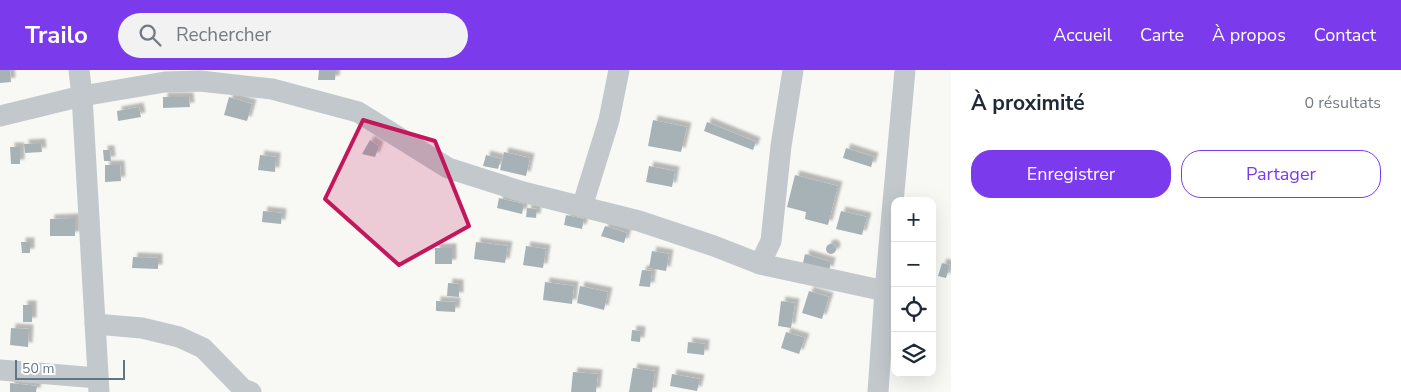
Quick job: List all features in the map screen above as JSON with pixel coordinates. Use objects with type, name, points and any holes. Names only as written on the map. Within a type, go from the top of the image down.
[{"type":"street","points":[[0,370],[99,385],[79,70]]},
{"type":"street","points":[[582,207],[609,120],[619,70]]},
{"type":"street","points":[[760,264],[771,241],[781,146],[793,70]]},
{"type":"street","points":[[878,392],[905,70]]},
{"type":"street","points":[[0,116],[82,96],[165,82],[200,81],[272,89],[358,112],[448,168],[523,192],[640,221],[760,264],[885,291]]},
{"type":"street","points":[[95,324],[142,328],[179,337],[203,348],[243,389],[251,392]]},
{"type":"highlighted area","points":[[363,120],[435,141],[469,226],[399,265],[325,199]]},
{"type":"building","points":[[0,70],[10,70],[11,82],[0,83]]},
{"type":"building","points":[[319,70],[336,70],[335,80],[318,80]]},
{"type":"building","points":[[163,97],[189,97],[190,107],[163,108]]},
{"type":"building","points":[[229,97],[252,104],[247,121],[224,115]]},
{"type":"building","points":[[139,107],[141,117],[118,121],[117,111]]},
{"type":"building","points":[[653,120],[687,127],[681,152],[648,146]]},
{"type":"building","points":[[707,122],[756,142],[753,150],[704,131]]},
{"type":"building","points":[[370,140],[379,146],[375,157],[362,154]]},
{"type":"building","points":[[41,143],[42,152],[25,153],[24,144]]},
{"type":"building","points":[[10,147],[20,147],[20,164],[11,164]]},
{"type":"building","points":[[846,148],[874,157],[871,167],[843,158]]},
{"type":"building","points":[[103,150],[110,150],[111,161],[104,161]]},
{"type":"building","points":[[504,152],[530,158],[526,176],[500,170]]},
{"type":"building","points":[[260,155],[276,157],[275,172],[258,170]]},
{"type":"building","points":[[486,155],[501,159],[498,169],[483,166]]},
{"type":"building","points":[[105,165],[120,165],[121,181],[105,182]]},
{"type":"building","points":[[649,166],[675,171],[672,187],[646,182]]},
{"type":"building","points":[[795,175],[838,186],[828,225],[805,219],[806,212],[787,207]]},
{"type":"building","points":[[499,198],[524,204],[522,214],[497,208]]},
{"type":"building","points":[[527,208],[537,209],[536,218],[526,217]]},
{"type":"building","points":[[263,211],[282,213],[281,224],[262,222]]},
{"type":"building","points":[[841,211],[867,217],[862,235],[836,229]]},
{"type":"building","points":[[566,215],[584,219],[582,229],[564,225]]},
{"type":"building","points":[[75,218],[75,236],[50,236],[50,219]]},
{"type":"building","points":[[605,226],[627,233],[624,243],[601,236]]},
{"type":"building","points":[[21,242],[30,242],[30,253],[22,253]]},
{"type":"building","points":[[476,242],[508,246],[505,263],[474,259]]},
{"type":"building","points":[[829,244],[833,244],[836,249],[835,253],[829,254],[826,251],[826,247]]},
{"type":"building","points":[[526,246],[546,249],[543,268],[523,265]]},
{"type":"building","points":[[435,248],[452,248],[452,264],[435,264]]},
{"type":"building","points":[[652,251],[669,254],[666,271],[649,268]]},
{"type":"building","points":[[805,254],[831,262],[829,271],[803,263]]},
{"type":"building","points":[[133,257],[158,258],[158,269],[132,268]]},
{"type":"building","points":[[942,263],[950,265],[946,278],[938,276]]},
{"type":"building","points":[[642,270],[652,271],[650,287],[639,286]]},
{"type":"building","points":[[545,282],[574,286],[572,304],[543,300]]},
{"type":"building","points":[[448,283],[459,284],[459,297],[447,296]]},
{"type":"building","points":[[580,286],[608,292],[604,310],[577,303]]},
{"type":"building","points":[[809,291],[829,297],[822,319],[802,313]]},
{"type":"building","points":[[436,301],[456,302],[455,312],[436,311]]},
{"type":"building","points":[[781,301],[795,303],[791,328],[778,326]]},
{"type":"building","points":[[23,305],[32,305],[32,322],[23,322]]},
{"type":"building","points":[[11,328],[29,329],[28,347],[10,345]]},
{"type":"building","points":[[632,330],[641,331],[640,342],[631,341]]},
{"type":"building","points":[[786,332],[805,338],[799,354],[781,348]]},
{"type":"building","points":[[688,342],[705,344],[704,355],[687,353]]},
{"type":"building","points":[[633,368],[655,371],[652,392],[629,392]]},
{"type":"building","points":[[573,372],[598,374],[596,392],[571,392]]},
{"type":"building","points":[[672,374],[700,379],[697,391],[670,386]]},
{"type":"building","points":[[10,383],[37,386],[36,392],[10,392]]}]
